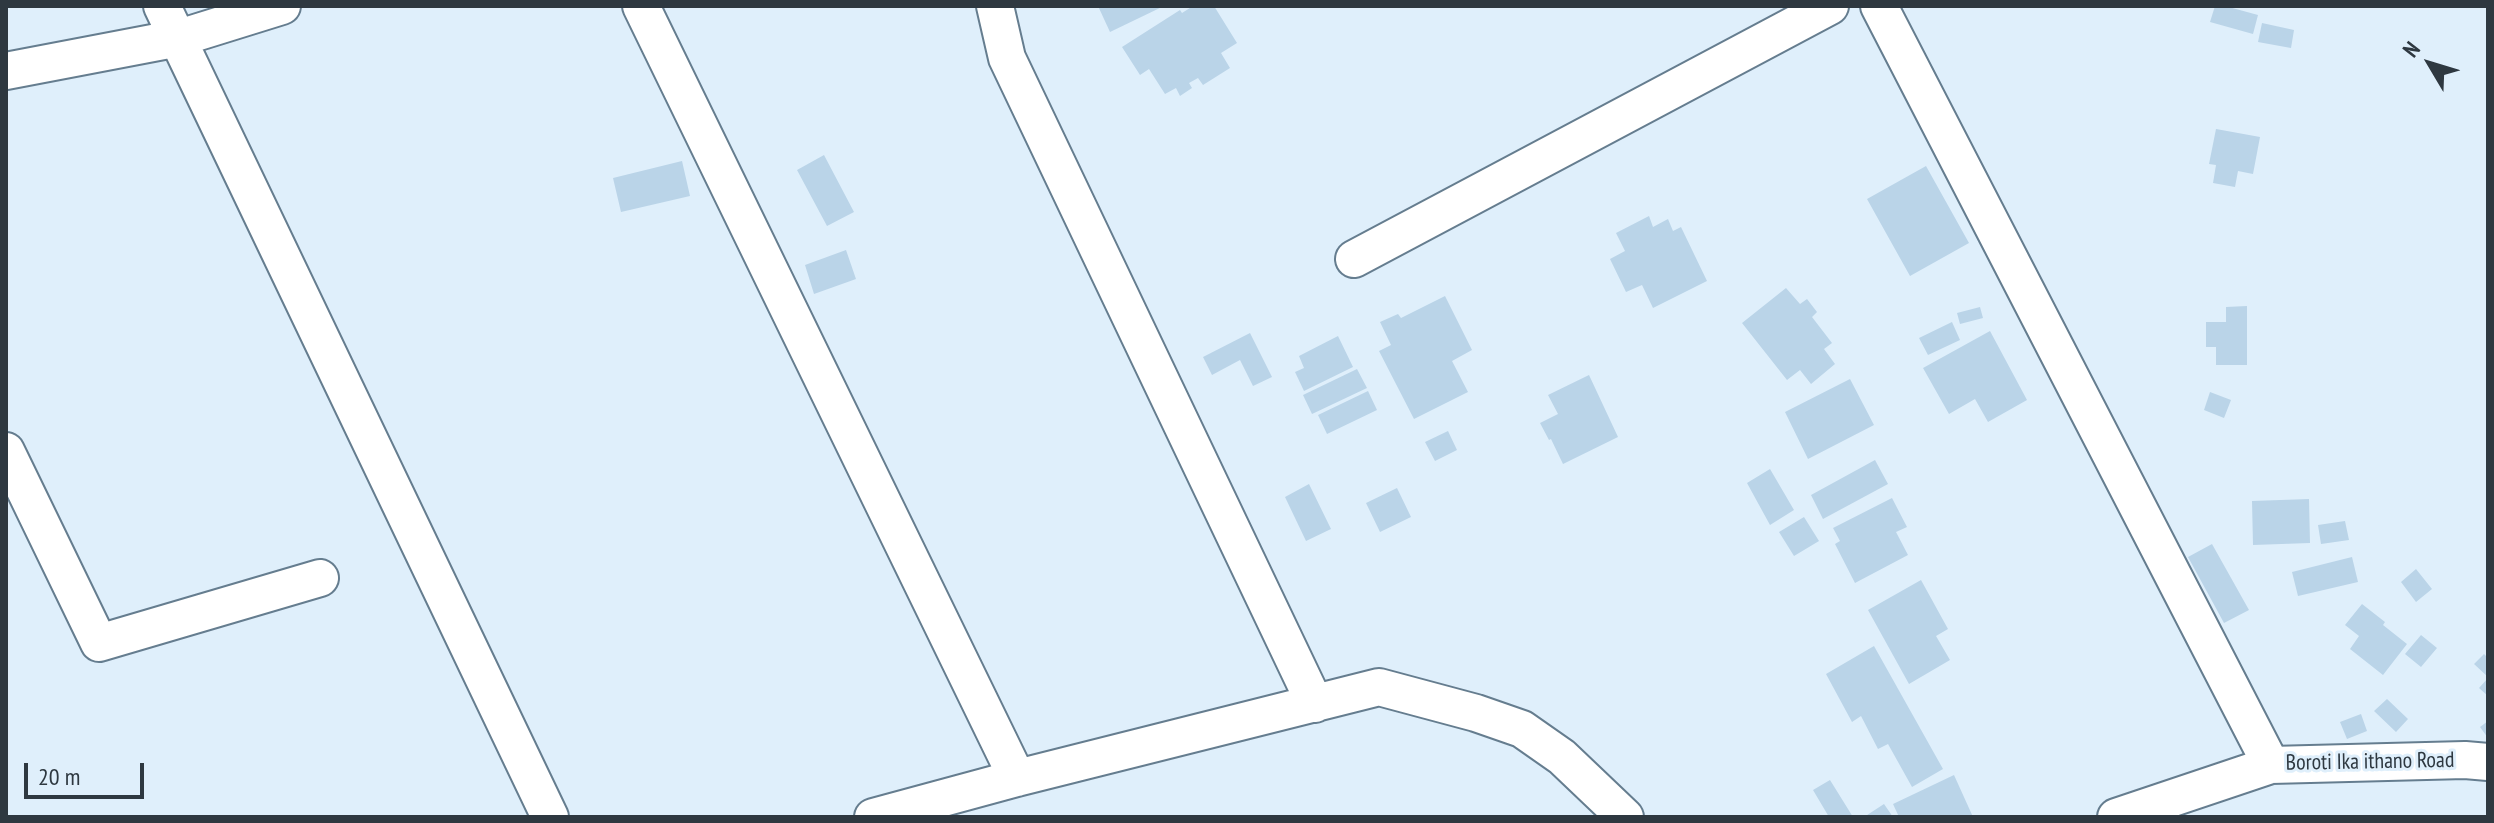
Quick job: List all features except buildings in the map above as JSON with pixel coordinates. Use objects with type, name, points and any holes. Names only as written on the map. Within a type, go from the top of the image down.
[{"type":"street","points":[[162,6],[550,817]]},
{"type":"street","points":[[6,71],[179,38],[282,6]]},
{"type":"street","points":[[641,6],[1017,778]]},
{"type":"street","points":[[995,6],[1007,58],[1315,704]]},
{"type":"street","points":[[1354,259],[1830,6]]},
{"type":"street","points":[[1879,6],[2271,765]]},
{"type":"street","points":[[6,451],[99,643],[320,578]]},
{"type":"street","points":[[873,817],[1379,687],[1522,729],[1562,757],[1625,817]]},
{"type":"street","name":"Boroti Ika ithano Road","points":[[2116,817],[2271,765],[2488,762]]}]
